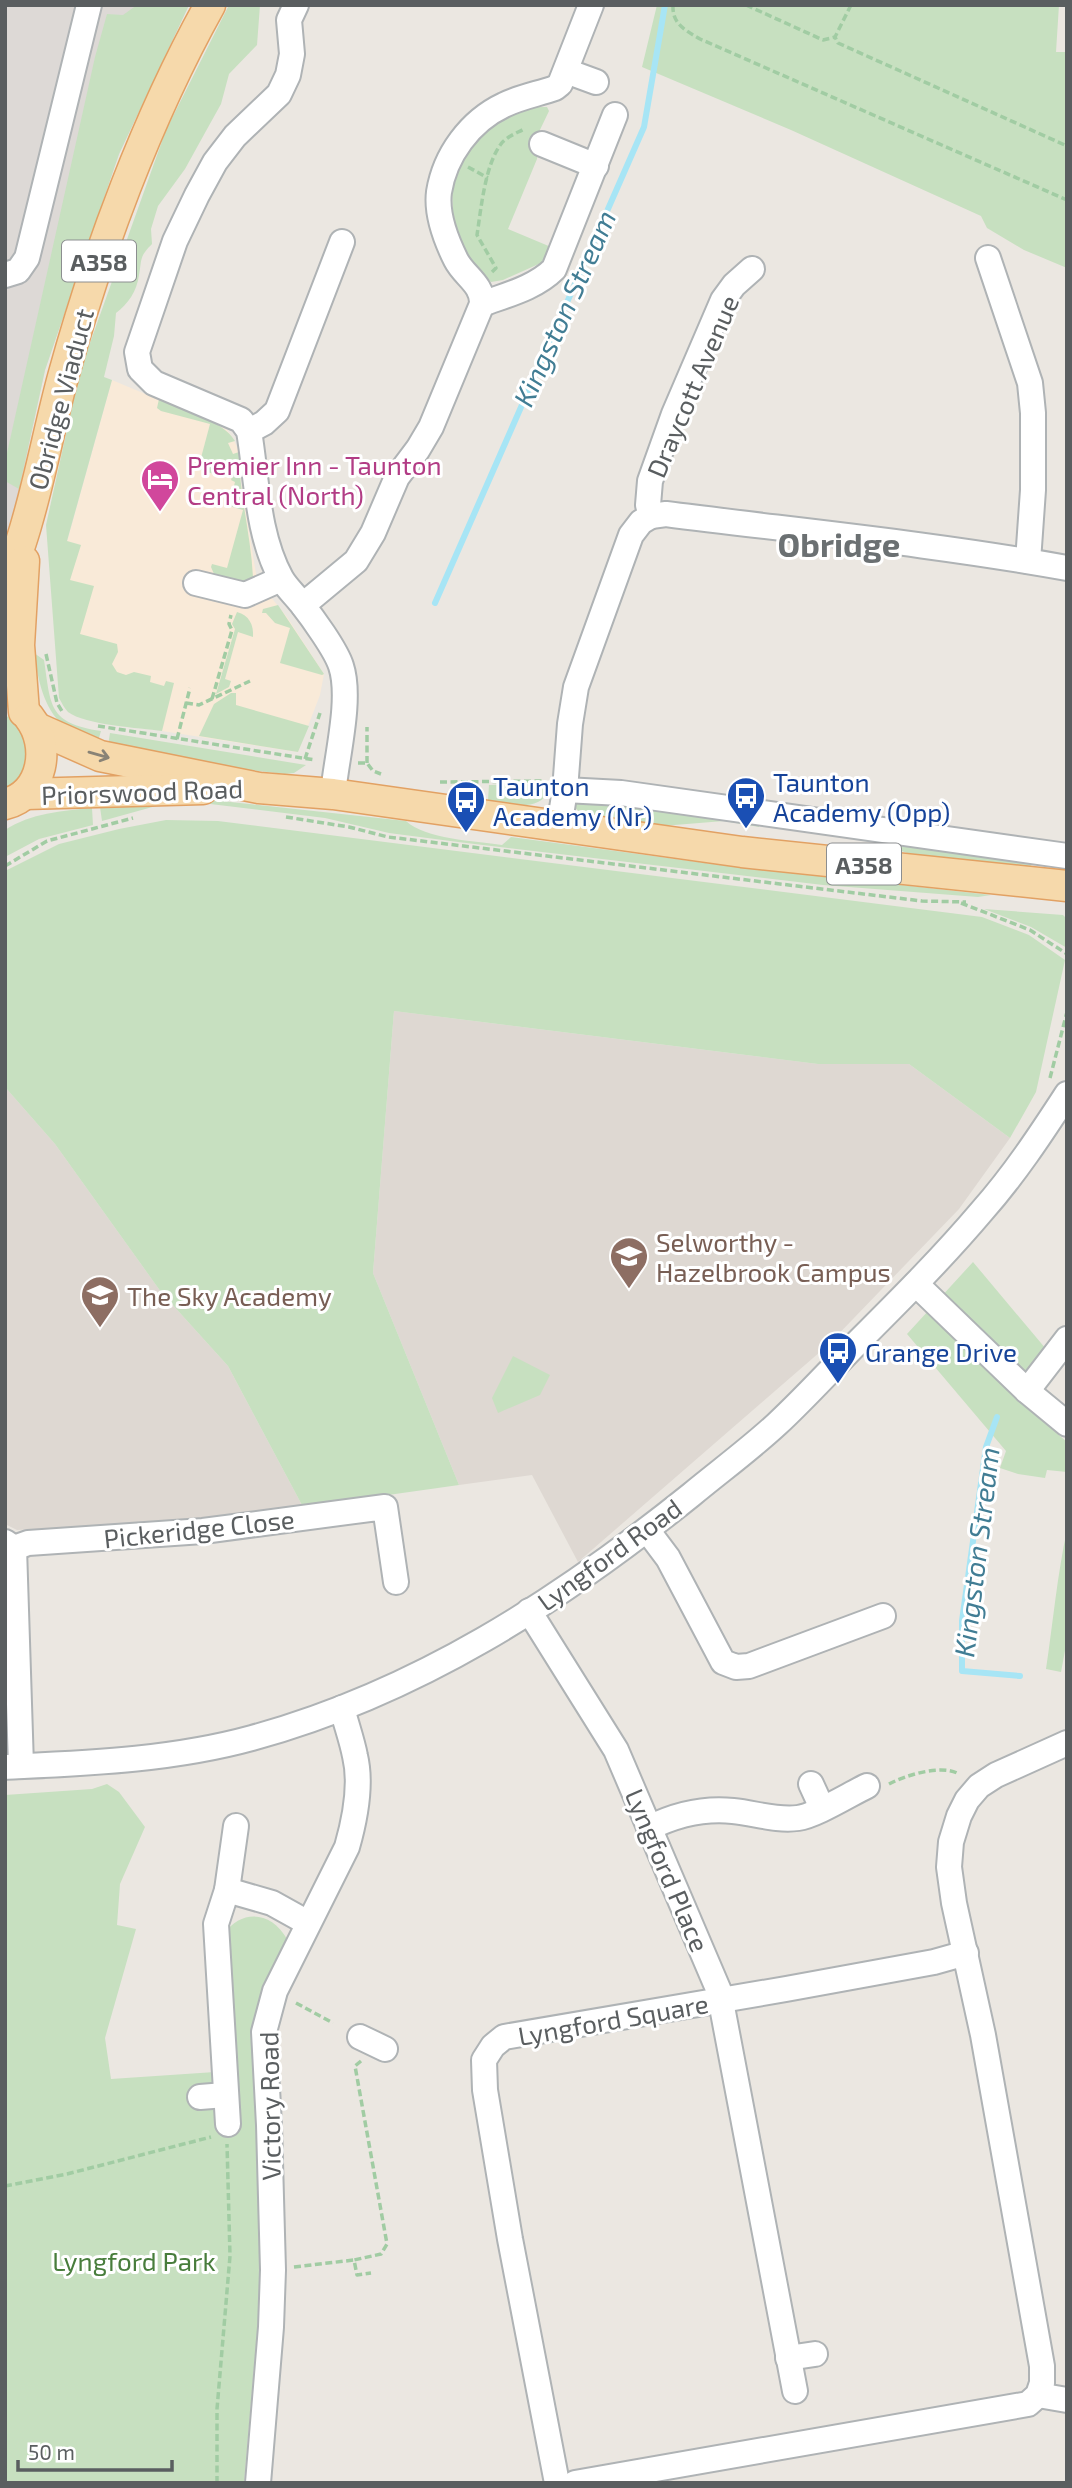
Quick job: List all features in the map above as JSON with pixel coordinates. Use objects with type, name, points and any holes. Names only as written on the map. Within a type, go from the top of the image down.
[{"type":"main road","name":"Obridge Viaduct","points":[[5,587],[27,522],[63,376],[96,268],[137,159],[207,9]]},
{"type":"main road","name":"Obridge Viaduct","points":[[22,714],[19,645],[27,522]]},
{"type":"main road","name":"Priorswood Road","points":[[22,714],[96,755],[259,788],[333,794],[742,852],[1067,886]]},
{"type":"main road","name":"Priorswood Road","points":[[11,803],[36,780],[42,763],[42,745],[22,714]]},
{"type":"main road","name":"Priorswood Road","points":[[11,803],[259,788]]},
{"type":"street","points":[[5,275],[18,271],[27,258],[89,5]]},
{"type":"street","points":[[296,5],[289,20],[292,54],[288,75],[279,94],[235,136],[215,162],[197,195],[175,240],[137,352],[140,369],[153,383],[241,420],[249,431],[262,519],[281,579],[303,605],[341,665],[345,688],[344,705],[333,794]]},
{"type":"street","points":[[480,294],[458,264],[443,231],[439,194],[443,179],[456,149],[477,121],[504,104],[560,84],[591,5]]},
{"type":"street","points":[[566,71],[596,82]]},
{"type":"street","points":[[480,294],[518,292],[554,269],[615,115]]},
{"type":"street","points":[[542,144],[597,166]]},
{"type":"street","points":[[249,431],[264,423],[277,411],[342,242]]},
{"type":"street","points":[[988,258],[1030,383],[1033,490],[1028,561]]},
{"type":"street","name":"Draycott Avenue","points":[[559,827],[576,687],[631,535],[651,516],[648,505],[650,481],[674,414],[723,300],[734,285],[752,269]]},
{"type":"street","points":[[303,605],[356,561],[373,533],[397,477],[431,427],[480,294]]},
{"type":"street","points":[[651,516],[666,514],[1067,568]]},
{"type":"street","points":[[196,583],[245,595],[281,579]]},
{"type":"street","points":[[565,790],[621,793],[1067,856]]},
{"type":"street","name":"Lyngford Road","points":[[13,1766],[125,1760],[191,1752],[252,1738],[342,1709],[455,1657],[589,1574],[777,1424],[916,1284],[984,1209],[1041,1133],[1058,1089]]},
{"type":"street","points":[[916,1284],[1027,1391],[1067,1424]]},
{"type":"street","points":[[1027,1391],[1067,1339]]},
{"type":"street","name":"Pickeridge Close","points":[[13,1766],[10,1545],[203,1531],[395,1505],[396,1582]]},
{"type":"street","points":[[647,1530],[668,1558],[723,1662],[736,1667],[749,1666],[883,1616]]},
{"type":"street","name":"Lyngford Place","points":[[529,1611],[616,1750],[722,2000],[795,2391]]},
{"type":"street","name":"Victory Road","points":[[258,2483],[273,2270],[270,2125],[264,2032],[275,1991],[347,1847],[354,1825],[358,1782],[356,1757],[342,1709]]},
{"type":"street","points":[[575,2483],[1028,2404],[1038,2395],[1042,2383],[1042,2366],[1034,2315],[949,1867],[951,1842],[959,1816],[967,1800],[979,1786],[996,1774],[1067,1743]]},
{"type":"street","points":[[811,1784],[822,1808]]},
{"type":"street","points":[[649,1828],[669,1818],[695,1812],[731,1811],[774,1818],[800,1818],[867,1786]]},
{"type":"street","points":[[228,2124],[216,1924],[227,1890],[236,1826]]},
{"type":"street","points":[[227,1890],[272,1903],[308,1923]]},
{"type":"street","name":"Lyngford Square","points":[[556,2483],[485,2090],[484,2060],[493,2046],[503,2037],[921,1965],[966,1953]]},
{"type":"street","points":[[200,2097],[225,2095]]},
{"type":"street","points":[[788,2358],[815,2354]]},
{"type":"street","points":[[1038,2395],[1067,2400]]},
{"type":"path","points":[[673,5],[673,16],[679,26],[700,39],[1067,200]]},
{"type":"path","points":[[746,5],[823,40],[835,37],[851,5]]},
{"type":"path","points":[[835,37],[838,43],[1067,146]]},
{"type":"path","points":[[480,294],[496,268],[477,235],[492,161],[502,143],[539,118],[542,108],[539,93]]},
{"type":"path","points":[[212,699],[232,630],[229,624],[238,593]]},
{"type":"path","points":[[19,645],[36,647],[48,655],[57,703],[65,717]]},
{"type":"path","points":[[186,703],[200,705],[250,681]]},
{"type":"path","points":[[177,739],[190,688]]},
{"type":"path","points":[[96,726],[336,762],[367,763],[373,771],[387,777]]},
{"type":"path","points":[[435,782],[542,780],[565,790]]},
{"type":"path","points":[[274,816],[349,827],[388,837],[909,900],[972,903]]},
{"type":"path","points":[[5,866],[47,841],[136,817]]},
{"type":"path","points":[[959,902],[1030,930],[1067,954]]},
{"type":"path","points":[[1058,1089],[1067,1012]]},
{"type":"path","points":[[867,1786],[878,1790],[905,1776],[953,1771],[979,1786]]},
{"type":"path","points":[[275,1991],[333,2023]]},
{"type":"path","points":[[273,2270],[381,2254],[387,2244],[355,2066],[370,2048]]},
{"type":"path","points":[[5,2186],[67,2174],[214,2136],[228,2124]]},
{"type":"path","points":[[217,2483],[217,2409],[230,2256],[228,2124]]},
{"type":"path","points":[[354,2260],[357,2275],[370,2273]]},
{"type":"shaded area","points":[[5,5],[189,5],[119,154],[45,370],[11,529],[5,539]]},
{"type":"shaded area","points":[[112,380],[214,423],[227,430],[233,438],[239,452],[239,470],[257,580],[287,617],[324,674],[320,695],[298,752],[162,731],[97,711],[68,651],[69,583],[80,545],[67,542]]},
{"type":"shaded area","name":"Selworthy - Hazelbrook Campus","points":[[394,1011],[818,1064],[909,1064],[1010,1138],[959,1209],[828,1345],[578,1562],[532,1475],[459,1485],[373,1273]]},
{"type":"shaded area","name":"The Sky Academy","points":[[5,1087],[55,1144],[161,1292],[228,1366],[303,1507],[167,1522],[17,1530],[5,1524]]},
{"type":"green space","points":[[137,5],[189,5],[119,154],[45,370],[19,489],[5,481],[5,462],[95,57],[107,14],[123,15]]},
{"type":"green space","points":[[229,5],[260,5],[257,45],[229,74],[221,104],[185,169],[158,206],[151,229],[152,244],[142,258],[134,292],[116,313],[114,336],[104,377],[112,380],[67,541],[81,545],[70,580],[94,586],[80,634],[117,644],[118,652],[112,664],[117,672],[151,676],[150,682],[164,686],[166,681],[174,683],[162,731],[99,723],[68,712],[59,698],[46,525],[80,371],[166,130]]},
{"type":"green space","points":[[657,5],[1059,5],[1056,52],[1067,52],[1067,268],[1024,250],[987,228],[981,216],[791,130],[642,67]]},
{"type":"green space","points":[[537,102],[539,107],[547,107],[549,111],[538,134],[537,159],[508,229],[551,247],[541,263],[503,280],[491,282],[466,256],[454,233],[452,192],[456,168],[465,151],[494,120]]},
{"type":"green space","points":[[159,399],[211,421],[235,441],[228,443],[233,454],[239,452],[252,561],[253,577],[246,582],[214,574],[211,567],[212,564],[227,568],[243,510],[229,506],[235,482],[231,480],[235,466],[221,461],[217,475],[198,469],[210,424],[161,411],[157,408]]},
{"type":"green space","points":[[278,605],[324,674],[280,663],[290,628],[275,623],[266,613],[262,613],[263,609]]},
{"type":"green space","points":[[237,612],[250,621],[253,637],[238,632],[225,679],[231,681],[229,687],[216,694],[235,629],[232,624]]},
{"type":"green space","points":[[34,653],[44,660],[48,689],[55,710],[71,723],[101,731],[96,748],[56,718],[46,701]]},
{"type":"green space","points":[[231,693],[236,693],[236,705],[309,726],[298,752],[199,736],[214,704]]},
{"type":"green space","points":[[5,715],[22,731],[28,752],[22,773],[5,789]]},
{"type":"green space","points":[[110,733],[306,765],[294,773],[285,774],[121,756],[107,752]]},
{"type":"green space","points":[[537,784],[551,790],[538,802],[515,805],[488,800],[489,785]]},
{"type":"green space","points":[[203,799],[406,821],[425,832],[502,845],[511,837],[713,864],[991,895],[978,897],[823,885],[389,833],[325,818],[202,803],[156,806],[102,821],[100,807]]},
{"type":"green space","points":[[577,800],[760,818],[759,827],[724,821],[662,826],[582,814],[574,807]]},
{"type":"green space","points":[[92,808],[93,825],[39,839],[5,857],[5,830],[15,824],[47,814]]},
{"type":"green space","points":[[166,820],[218,821],[982,917],[1029,935],[1065,960],[1036,1092],[1010,1138],[909,1064],[818,1064],[394,1011],[373,1273],[459,1485],[303,1507],[228,1366],[161,1292],[55,1144],[5,1087],[5,871],[59,844]]},
{"type":"green space","points":[[880,836],[1032,860],[1031,868],[916,856],[878,843]]},
{"type":"green space","points":[[984,909],[1063,915],[1067,919],[1067,948],[1031,927]]},
{"type":"green space","points":[[973,1262],[1046,1349],[1016,1398],[1067,1442],[1067,1472],[1047,1470],[1045,1478],[1000,1468],[1006,1451],[907,1334]]},
{"type":"green space","points":[[513,1356],[550,1375],[540,1395],[498,1413],[492,1398]]},
{"type":"green space","points":[[1067,1530],[1067,1640],[1061,1672],[1046,1669]]},
{"type":"green space","name":"Lyngford Park","points":[[107,1784],[119,1792],[145,1827],[120,1884],[117,1925],[136,1929],[105,2038],[111,2079],[215,2072],[224,1934],[239,1920],[257,1917],[273,1923],[287,1939],[256,2063],[263,2264],[244,2483],[5,2483],[5,1795],[92,1789]]},
{"type":"waterway","name":"Kingston Stream","points":[[435,603],[644,127],[665,5]]},
{"type":"waterway","name":"Kingston Stream","points":[[997,1417],[986,1447],[962,1621],[962,1671],[1020,1676]]},
{"type":"place","name":"Premier Inn - Taunton Central (North)","points":[[160,513]]},
{"type":"place","name":"Taunton Academy (Opp)","points":[[746,830]]},
{"type":"place","name":"Taunton Academy (Nr)","points":[[466,834]]},
{"type":"place","name":"Selworthy - Hazelbrook Campus","points":[[629,1290]]},
{"type":"place","name":"The Sky Academy","points":[[100,1329]]},
{"type":"place","name":"Grange Drive","points":[[838,1385]]},
{"type":"district","name":"Obridge","points":[[839,544]]}]
